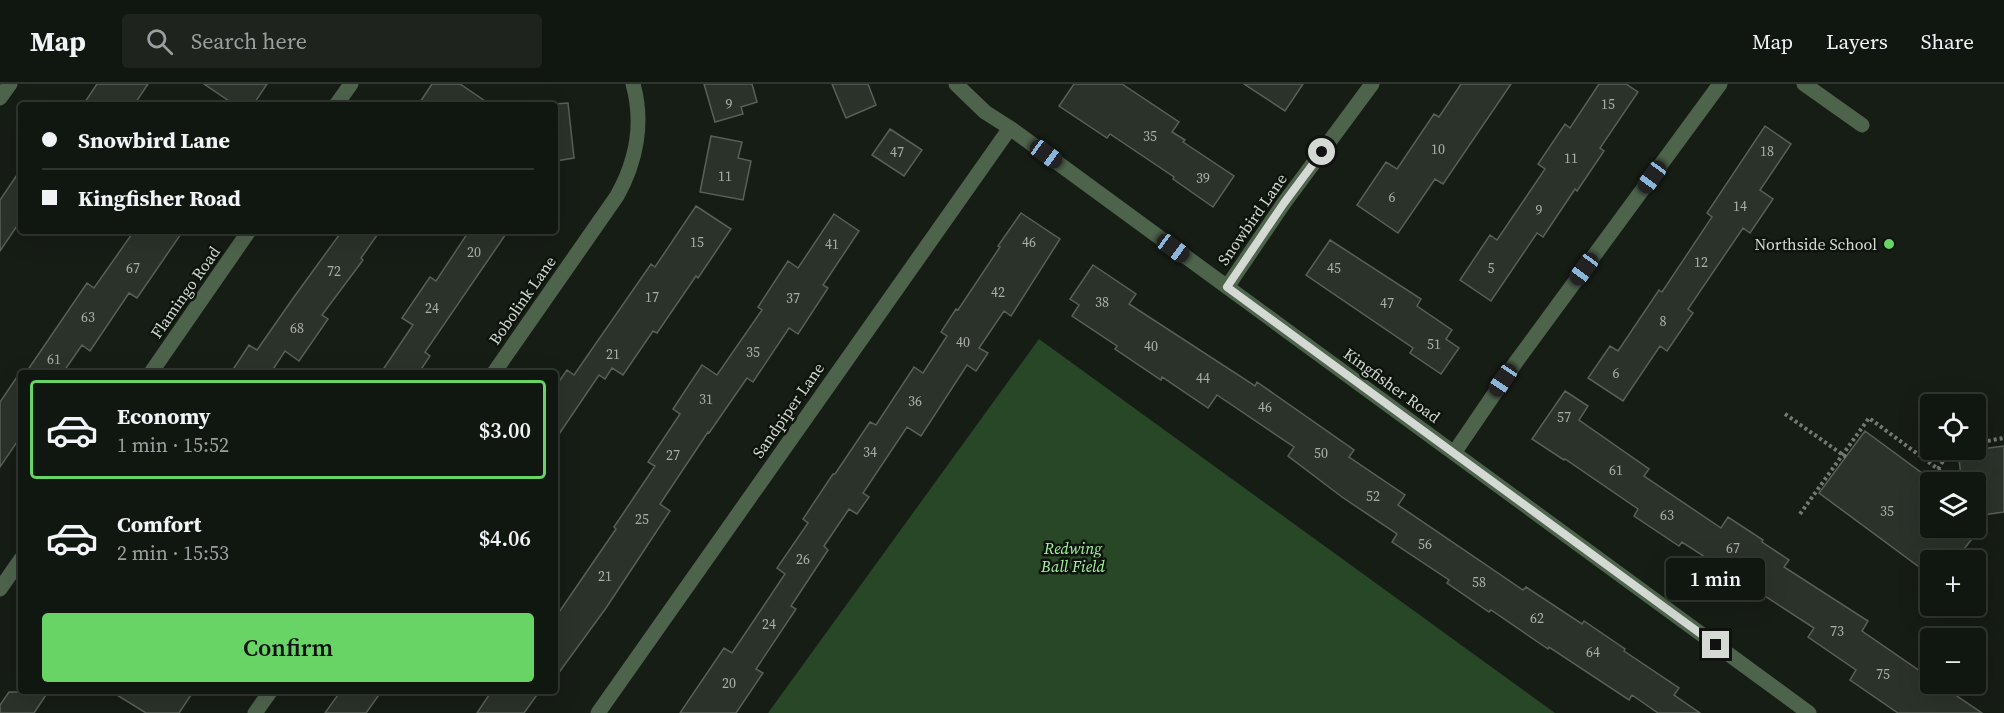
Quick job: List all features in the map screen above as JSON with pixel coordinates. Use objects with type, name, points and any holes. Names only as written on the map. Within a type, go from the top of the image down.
[{"type":"street","points":[[0,98],[10,84]]},
{"type":"street","points":[[338,102],[351,84]]},
{"type":"street","name":"Bobolink Lane","points":[[496,370],[617,196],[628,176],[637,145],[639,116],[633,84]]},
{"type":"street","name":"Kingfisher Road","points":[[956,84],[985,112],[1010,128],[1809,713]]},
{"type":"street","name":"Snowbird Lane","points":[[1227,287],[1284,203],[1372,84]]},
{"type":"street","points":[[1454,453],[1516,362],[1720,84]]},
{"type":"street","points":[[1804,84],[1862,125]]},
{"type":"street","name":"Sandpiper Lane","points":[[598,713],[1010,128]]},
{"type":"street","name":"Flamingo Road","points":[[153,370],[247,234]]},
{"type":"street","points":[[0,589],[18,563]]},
{"type":"street","points":[[255,713],[269,694]]},
{"type":"path","points":[[1785,414],[1844,455]]},
{"type":"path","points":[[1800,514],[1869,418],[1941,472]]},
{"type":"path","points":[[1986,441],[2004,438]]},
{"type":"path","points":[[1938,469],[1944,460]]},
{"type":"green space","name":"Redwing Ball Field","points":[[1039,339],[1555,713],[768,713]]},
{"type":"building","points":[[97,84],[148,84],[136,102],[85,102]]},
{"type":"building","points":[[204,84],[267,84],[255,102],[231,102]]},
{"type":"building","points":[[432,84],[460,84],[487,102],[420,102]]},
{"type":"building","points":[[704,84],[752,84],[757,102],[741,107],[743,114],[715,122]]},
{"type":"building","points":[[832,84],[868,84],[876,105],[846,118]]},
{"type":"building","points":[[1074,84],[1122,84],[1179,122],[1172,132],[1234,176],[1213,207],[1173,179],[1174,177],[1110,134],[1107,138],[1059,106]]},
{"type":"building","points":[[1244,84],[1303,84],[1285,111]]},
{"type":"building","points":[[1461,84],[1511,84],[1443,184],[1435,179],[1398,233],[1357,205],[1386,162],[1397,169],[1434,114],[1439,117]]},
{"type":"building","points":[[1599,84],[1626,84],[1638,92],[1600,148],[1604,151],[1577,191],[1575,189],[1543,237],[1537,233],[1491,301],[1460,280],[1490,235],[1497,240],[1545,169],[1538,164],[1565,124],[1570,128]]},
{"type":"building","points":[[568,103],[574,158],[558,161],[558,104]]},
{"type":"building","points":[[1765,126],[1791,144],[1760,190],[1773,199],[1750,233],[1743,228],[1688,309],[1693,313],[1667,351],[1660,346],[1623,401],[1588,378],[1610,346],[1618,351],[1659,290],[1662,292],[1712,217],[1707,213]]},
{"type":"building","points":[[890,129],[922,150],[904,176],[872,155]]},
{"type":"building","points":[[711,136],[742,142],[738,158],[751,161],[743,200],[700,192]]},
{"type":"building","points":[[18,173],[18,224],[0,251],[0,200]]},
{"type":"building","points":[[696,206],[731,229],[698,278],[696,276],[657,333],[653,331],[623,375],[612,368],[605,379],[599,375],[558,436],[558,383],[567,370],[574,375],[651,264],[655,267]]},
{"type":"building","points":[[1021,213],[1060,239],[1011,316],[1004,311],[979,348],[988,353],[976,371],[967,365],[921,436],[907,427],[863,493],[869,497],[857,514],[849,509],[824,546],[828,550],[791,606],[796,609],[756,669],[763,673],[736,713],[680,713],[724,648],[732,653],[785,574],[777,568],[808,523],[803,519],[870,422],[876,425],[914,367],[923,373],[947,336],[941,332],[956,309],[958,310]]},
{"type":"building","points":[[834,214],[859,231],[823,285],[828,288],[798,334],[789,328],[753,382],[747,378],[708,432],[660,504],[670,511],[606,608],[558,674],[558,614],[616,529],[614,527],[655,466],[648,462],[680,414],[673,409],[702,365],[717,375],[762,310],[758,307],[788,261],[798,268]]},
{"type":"building","points":[[132,234],[181,234],[137,298],[129,293],[90,351],[82,345],[65,370],[28,370],[87,283],[94,288]]},
{"type":"building","points":[[340,234],[378,234],[361,258],[363,260],[322,315],[328,319],[299,361],[285,351],[273,370],[233,370],[249,345],[257,350]]},
{"type":"building","points":[[467,234],[506,234],[425,352],[430,356],[421,370],[383,370],[413,325],[402,318],[430,277],[436,281]]},
{"type":"building","points":[[1330,240],[1421,299],[1417,306],[1452,330],[1446,339],[1459,348],[1441,374],[1410,353],[1413,348],[1306,275]]},
{"type":"building","points":[[1093,265],[1136,294],[1129,304],[1255,386],[1257,382],[1354,450],[1349,457],[1405,495],[1398,505],[1523,590],[1526,587],[1582,624],[1584,621],[1625,649],[1624,651],[1679,688],[1674,695],[1700,713],[1658,713],[1632,695],[1629,700],[1491,610],[1489,612],[1447,583],[1449,580],[1392,542],[1397,534],[1342,497],[1288,456],[1294,447],[1217,395],[1208,408],[1115,349],[1117,346],[1072,316],[1079,305],[1070,299]]},
{"type":"building","points":[[18,375],[18,440],[0,467],[0,402]]},
{"type":"building","points":[[1565,391],[1588,406],[1579,420],[1649,469],[1644,476],[1721,528],[1728,517],[1789,560],[1784,567],[1868,621],[1862,631],[1920,671],[1920,694],[1954,694],[1982,713],[1898,713],[1850,680],[1856,670],[1808,637],[1814,628],[1682,542],[1679,546],[1634,516],[1638,509],[1532,439]]},
{"type":"building","points":[[1865,431],[1921,472],[1920,538],[1970,538],[1971,540],[1963,550],[1920,550],[1920,568],[1819,493]]},
{"type":"building","points":[[2004,446],[2004,512],[1986,515],[1986,472],[1961,472],[1959,460],[1986,460],[1986,448]]},
{"type":"building","points":[[9,692],[47,694],[34,713],[0,713],[0,705]]},
{"type":"building","points":[[115,694],[192,694],[179,713],[146,713]]},
{"type":"building","points":[[339,694],[380,694],[366,713],[325,713]]},
{"type":"building","points":[[490,694],[538,694],[524,713],[477,713]]},
{"type":"place","name":"Northside School","points":[[1889,244]]},
{"type":"route","points":[[1322,152],[1227,287],[1716,645]]}]
